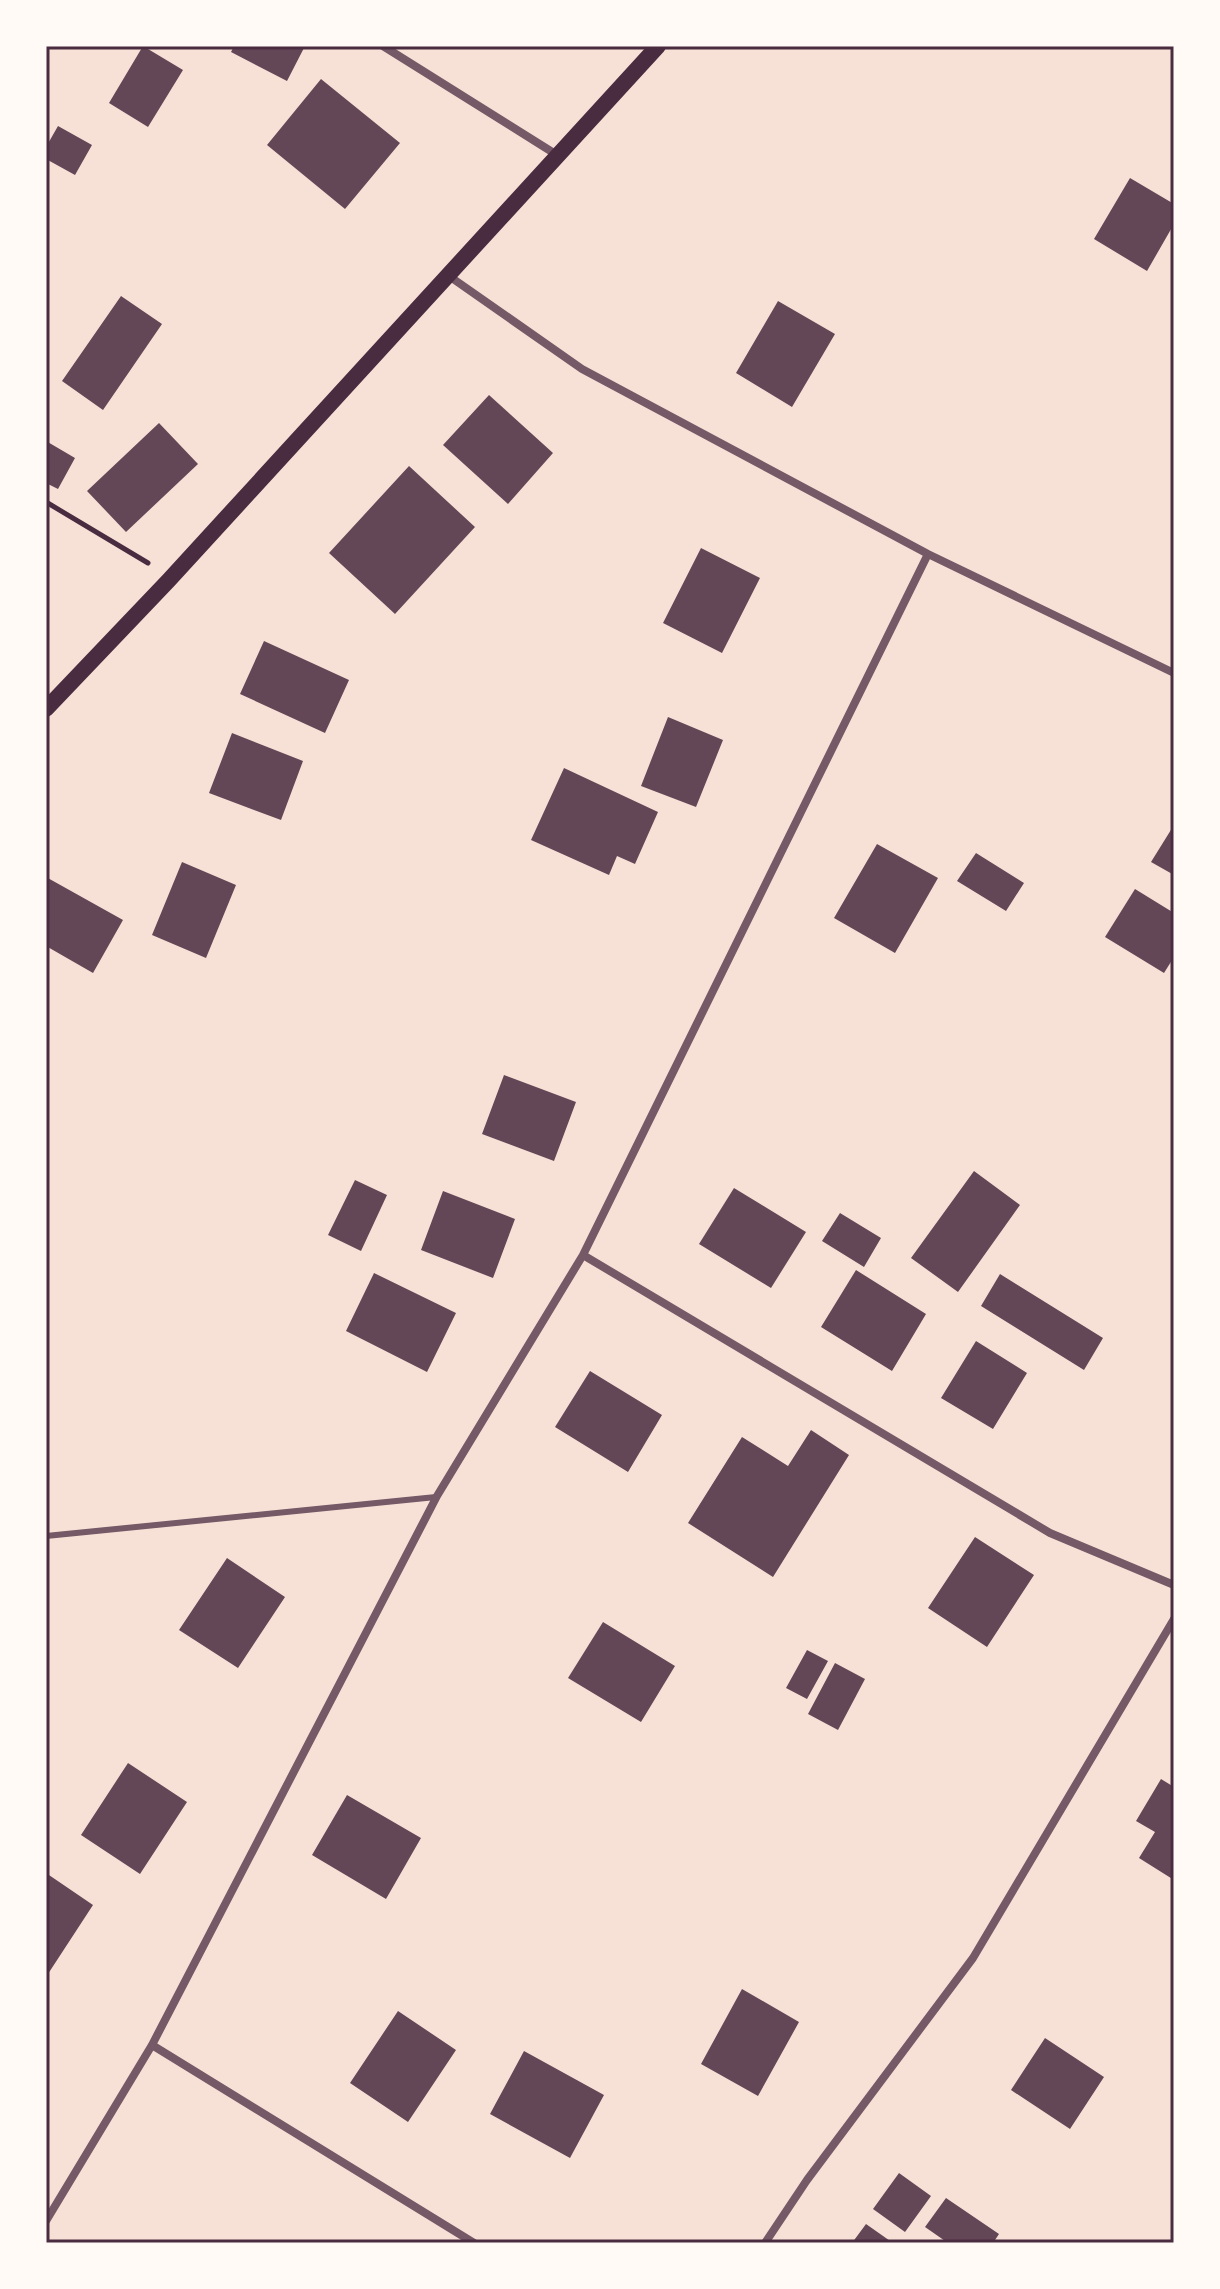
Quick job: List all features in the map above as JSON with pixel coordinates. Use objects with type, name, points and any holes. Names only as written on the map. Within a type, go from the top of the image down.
[{"type":"main road","points":[[46,709],[169,580],[658,46]]},
{"type":"street","points":[[383,46],[557,155]]},
{"type":"street","points":[[449,276],[582,369],[928,554],[1174,673]]},
{"type":"street","points":[[46,2221],[152,2045],[437,1496],[583,1255],[928,554]]},
{"type":"street","points":[[583,1255],[1050,1533],[1174,1585]]},
{"type":"street","points":[[765,2243],[807,2180],[973,1958],[1174,1619]]},
{"type":"street","points":[[152,2045],[474,2243]]},
{"type":"lane","points":[[46,1536],[437,1496]]},
{"type":"path","points":[[46,502],[150,564],[169,580]]},
{"type":"building","points":[[143,46],[183,70],[148,127],[109,103]]},
{"type":"building","points":[[234,46],[305,46],[287,81],[231,52]]},
{"type":"building","points":[[321,79],[400,143],[345,209],[267,145]]},
{"type":"building","points":[[58,126],[92,145],[75,175],[46,159],[46,147]]},
{"type":"building","points":[[1130,178],[1174,204],[1174,224],[1147,271],[1094,239]]},
{"type":"building","points":[[121,296],[162,324],[103,410],[62,381]]},
{"type":"building","points":[[778,301],[835,334],[792,407],[736,373]]},
{"type":"building","points":[[489,395],[553,453],[508,504],[443,445]]},
{"type":"building","points":[[159,423],[198,464],[126,532],[87,491]]},
{"type":"building","points":[[46,441],[75,458],[58,489],[46,483]]},
{"type":"building","points":[[409,466],[475,527],[395,614],[329,553]]},
{"type":"building","points":[[701,548],[760,578],[722,653],[663,623]]},
{"type":"building","points":[[264,641],[349,680],[325,733],[240,694]]},
{"type":"building","points":[[668,717],[723,740],[696,807],[641,786]]},
{"type":"building","points":[[232,733],[303,761],[281,820],[209,793]]},
{"type":"building","points":[[564,768],[658,812],[635,864],[617,856],[609,875],[531,840]]},
{"type":"building","points":[[1174,825],[1174,875],[1151,862]]},
{"type":"building","points":[[877,844],[938,878],[895,953],[834,918]]},
{"type":"building","points":[[976,853],[1024,883],[1006,911],[957,881]]},
{"type":"building","points":[[182,862],[236,885],[206,958],[152,935]]},
{"type":"building","points":[[46,877],[123,920],[93,973],[46,946]]},
{"type":"building","points":[[1135,889],[1174,913],[1174,957],[1164,973],[1105,937]]},
{"type":"building","points":[[504,1075],[576,1102],[554,1161],[482,1134]]},
{"type":"building","points":[[974,1171],[1020,1205],[958,1292],[911,1258]]},
{"type":"building","points":[[355,1180],[387,1195],[361,1251],[328,1235]]},
{"type":"building","points":[[734,1188],[806,1232],[771,1288],[699,1244]]},
{"type":"building","points":[[443,1191],[515,1219],[493,1278],[421,1250]]},
{"type":"building","points":[[840,1213],[881,1238],[864,1267],[822,1241]]},
{"type":"building","points":[[856,1270],[926,1314],[892,1371],[821,1327]]},
{"type":"building","points":[[374,1273],[456,1313],[427,1372],[346,1331]]},
{"type":"building","points":[[1000,1274],[1103,1338],[1084,1370],[981,1306]]},
{"type":"building","points":[[976,1341],[1027,1373],[993,1429],[941,1398]]},
{"type":"building","points":[[590,1371],[662,1415],[628,1472],[555,1427]]},
{"type":"building","points":[[811,1430],[849,1455],[773,1577],[688,1523],[742,1437],[788,1466]]},
{"type":"building","points":[[975,1537],[1034,1575],[987,1647],[928,1608]]},
{"type":"building","points":[[227,1558],[285,1597],[238,1668],[179,1630]]},
{"type":"building","points":[[603,1622],[675,1666],[641,1722],[568,1678]]},
{"type":"building","points":[[807,1650],[828,1661],[807,1699],[786,1688]]},
{"type":"building","points":[[835,1663],[865,1679],[838,1730],[808,1714]]},
{"type":"building","points":[[128,1763],[187,1802],[140,1874],[81,1835]]},
{"type":"building","points":[[1161,1779],[1174,1787],[1174,1880],[1139,1858],[1155,1832],[1136,1821]]},
{"type":"building","points":[[347,1795],[421,1838],[386,1899],[312,1855]]},
{"type":"building","points":[[46,1873],[93,1905],[46,1977]]},
{"type":"building","points":[[742,1989],[799,2022],[758,2096],[701,2064]]},
{"type":"building","points":[[398,2011],[456,2050],[408,2122],[350,2083]]},
{"type":"building","points":[[1045,2038],[1104,2077],[1070,2129],[1011,2090]]},
{"type":"building","points":[[524,2051],[604,2095],[570,2158],[490,2114]]},
{"type":"building","points":[[899,2173],[931,2196],[905,2232],[873,2209]]},
{"type":"building","points":[[946,2198],[999,2234],[993,2243],[948,2243],[925,2227]]},
{"type":"building","points":[[866,2224],[893,2243],[852,2243]]}]
